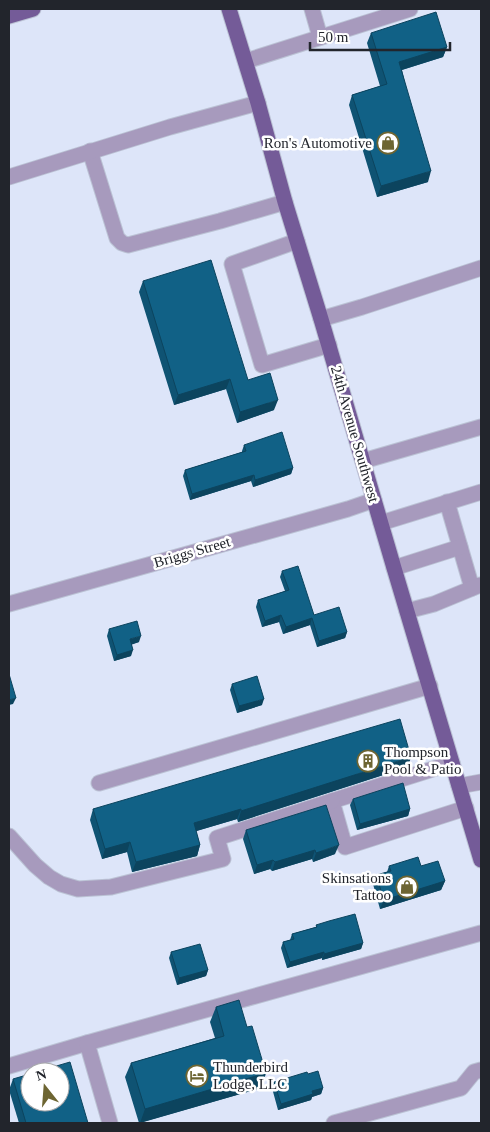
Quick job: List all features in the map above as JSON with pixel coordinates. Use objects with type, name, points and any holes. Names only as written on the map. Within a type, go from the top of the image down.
[{"type":"main road","points":[[9,16],[33,9]]},
{"type":"main road","name":"24th Avenue Southwest","points":[[229,9],[452,763],[466,808],[476,822],[481,860]]},
{"type":"street","points":[[312,9],[320,37]]},
{"type":"street","points":[[246,62],[410,9]]},
{"type":"street","points":[[9,177],[170,127],[258,103]]},
{"type":"street","points":[[90,151],[117,238],[128,246],[285,202]]},
{"type":"street","points":[[297,241],[232,264],[262,365],[329,344]]},
{"type":"street","points":[[321,319],[481,268]]},
{"type":"street","points":[[363,461],[481,427]]},
{"type":"street","points":[[381,522],[481,492]]},
{"type":"street","name":"Briggs Street","points":[[9,604],[374,500]]},
{"type":"street","points":[[408,611],[434,604],[477,586],[460,547],[447,502]]},
{"type":"street","points":[[394,568],[460,547]]},
{"type":"street","points":[[98,783],[430,686]]},
{"type":"street","points":[[9,836],[35,865],[61,884],[78,889],[111,887],[223,858],[217,838],[452,763]]},
{"type":"street","points":[[459,786],[481,782]]},
{"type":"street","points":[[332,801],[345,846],[466,808]]},
{"type":"street","points":[[9,1066],[481,933]]},
{"type":"street","points":[[87,1043],[110,1123]]},
{"type":"street","points":[[334,1123],[461,1088],[474,1072],[481,1070]]},
{"type":"building","points":[[436,12],[447,47],[399,62],[431,171],[381,186],[352,95],[387,84],[371,33]]},
{"type":"building","points":[[211,260],[248,380],[270,373],[278,400],[240,412],[230,379],[178,395],[143,281]]},
{"type":"building","points":[[282,432],[293,468],[255,480],[254,475],[192,494],[185,470],[246,451],[244,445]]},
{"type":"building","points":[[298,566],[314,615],[339,607],[347,632],[319,641],[312,618],[286,627],[281,615],[265,621],[258,600],[289,590],[282,571]]},
{"type":"building","points":[[137,621],[141,636],[130,639],[133,650],[117,655],[109,629]]},
{"type":"building","points":[[9,674],[16,698],[9,700]]},
{"type":"building","points":[[257,676],[264,699],[239,706],[232,684]]},
{"type":"building","points":[[400,719],[411,757],[241,811],[241,809],[194,823],[200,845],[136,862],[130,842],[105,849],[93,809]]},
{"type":"building","points":[[403,783],[410,809],[360,824],[353,799]]},
{"type":"building","points":[[326,805],[339,845],[316,853],[315,850],[275,862],[273,860],[257,865],[246,830]]},
{"type":"building","name":"Skinsations Tattoo","points":[[418,857],[421,866],[438,861],[445,881],[384,900],[376,875],[391,871],[389,866]]},
{"type":"building","points":[[355,914],[363,943],[290,962],[283,942],[294,939],[292,934]]},
{"type":"building","points":[[200,944],[208,970],[179,978],[171,952]]},
{"type":"building","points":[[239,1000],[247,1027],[252,1026],[266,1073],[145,1109],[131,1063],[224,1036],[216,1007]]},
{"type":"building","points":[[70,1062],[88,1123],[26,1123],[23,1112],[70,1112]]},
{"type":"building","points":[[318,1071],[323,1088],[312,1091],[313,1094],[281,1104],[274,1082],[307,1072],[308,1074]]},
{"type":"building","points":[[20,1077],[20,1103],[13,1079]]},
{"type":"place","name":"Ron's Automotive","points":[[388,143]]},
{"type":"place","name":"Thompson Pool & Patio","points":[[368,761]]},
{"type":"place","name":"Skinsations Tattoo","points":[[407,887]]},
{"type":"place","name":"Thunderbird Lodge, LLC","points":[[197,1076]]}]
